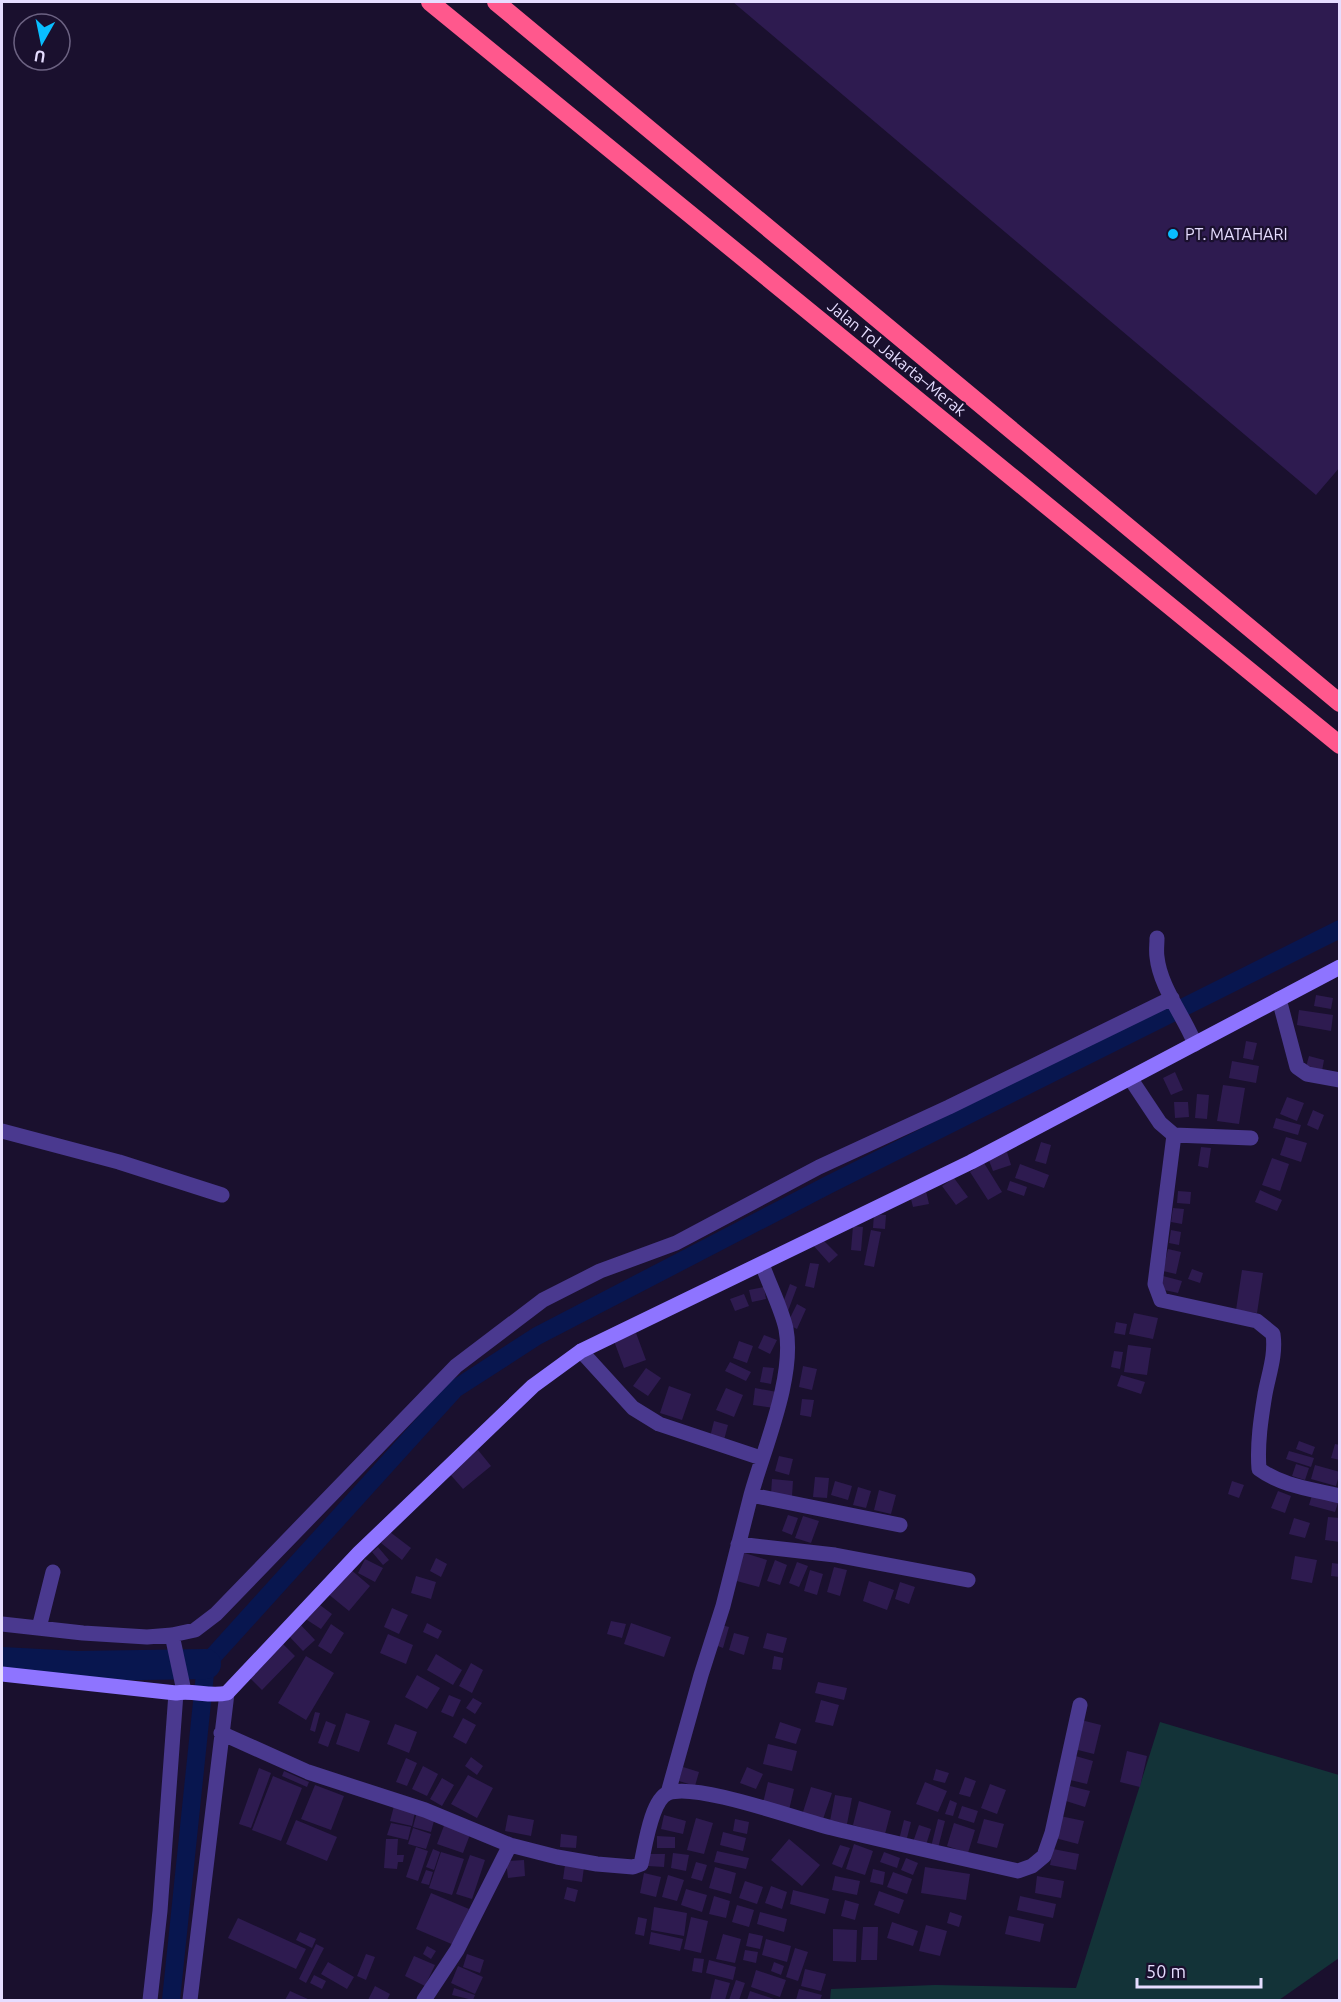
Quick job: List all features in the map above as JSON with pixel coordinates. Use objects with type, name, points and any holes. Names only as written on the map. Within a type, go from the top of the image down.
[{"type":"highway","name":"Jalan Tol Jakarta–Merak","points":[[430,2],[1340,745]]},
{"type":"highway","name":"Jalan Tol Jakarta–Merak","points":[[495,2],[1340,703]]},
{"type":"street","points":[[1157,938],[1157,957],[1173,1002],[1193,1038]]},
{"type":"street","points":[[190,2001],[221,1733],[222,1694],[359,1553],[533,1386],[581,1352],[971,1162],[1130,1078],[1193,1038],[1338,969]]},
{"type":"street","points":[[1279,999],[1297,1067],[1307,1074],[1340,1080]]},
{"type":"street","points":[[2,1624],[174,1641],[195,1630],[216,1614],[456,1366],[543,1300],[600,1271],[676,1243],[819,1167],[1173,1002]]},
{"type":"street","points":[[1130,1078],[1160,1123],[1174,1136],[1251,1138]]},
{"type":"street","points":[[2,1131],[119,1162],[222,1195]]},
{"type":"street","points":[[1174,1136],[1155,1284],[1161,1300],[1257,1322],[1273,1334],[1275,1348],[1265,1394],[1258,1455],[1259,1469],[1289,1484],[1340,1496]]},
{"type":"street","points":[[221,1733],[308,1772],[425,1809],[510,1845],[597,1864],[633,1867],[641,1864],[653,1814],[661,1799],[668,1793],[723,1606],[761,1458],[784,1384],[787,1356],[786,1329],[762,1264]]},
{"type":"street","points":[[581,1352],[633,1408],[659,1424],[761,1458]]},
{"type":"street","points":[[751,1495],[900,1525]]},
{"type":"street","points":[[738,1544],[835,1555],[968,1580]]},
{"type":"street","points":[[39,1628],[53,1572]]},
{"type":"street","points":[[150,2001],[183,1690],[174,1641]]},
{"type":"street","points":[[2,1674],[222,1694]]},
{"type":"street","points":[[668,1793],[687,1791],[732,1799],[828,1827],[1018,1871],[1032,1866],[1044,1856],[1052,1833],[1080,1705]]},
{"type":"street","points":[[424,2001],[456,1950],[510,1845]]},
{"type":"green space","points":[[1160,1722],[1339,1775],[1339,1958],[1279,2000],[830,2000],[831,1989],[935,1985],[1076,1988]]},
{"type":"building","name":"PT. MATAHARI","points":[[733,2],[1340,2],[1340,467],[1316,495]]},
{"type":"building","points":[[1316,995],[1333,998],[1331,1009],[1314,1006]]},
{"type":"building","points":[[1299,1010],[1333,1015],[1331,1031],[1297,1025]]},
{"type":"building","points":[[1246,1041],[1257,1043],[1253,1060],[1243,1058]]},
{"type":"building","points":[[1309,1056],[1324,1060],[1322,1071],[1306,1067]]},
{"type":"building","points":[[1232,1061],[1259,1066],[1256,1083],[1229,1078]]},
{"type":"building","points":[[1175,1072],[1183,1090],[1171,1095],[1163,1078]]},
{"type":"building","points":[[1223,1085],[1245,1088],[1239,1124],[1217,1121]]},
{"type":"building","points":[[1197,1094],[1209,1095],[1207,1119],[1195,1118]]},
{"type":"building","points":[[1287,1097],[1304,1103],[1297,1121],[1280,1114]]},
{"type":"building","points":[[1174,1102],[1188,1102],[1189,1117],[1175,1118]]},
{"type":"building","points":[[1313,1110],[1324,1115],[1318,1130],[1307,1125]]},
{"type":"building","points":[[1276,1118],[1301,1125],[1298,1135],[1273,1128]]},
{"type":"building","points":[[1286,1137],[1307,1143],[1301,1162],[1280,1155]]},
{"type":"building","points":[[1041,1142],[1051,1145],[1046,1164],[1035,1161]]},
{"type":"building","points":[[1201,1147],[1211,1148],[1208,1168],[1198,1166]]},
{"type":"building","points":[[1007,1152],[1011,1165],[993,1171],[988,1158]]},
{"type":"building","points":[[1272,1158],[1289,1164],[1280,1191],[1262,1185]]},
{"type":"building","points":[[984,1163],[1002,1192],[988,1200],[970,1172]]},
{"type":"building","points":[[1020,1164],[1049,1175],[1044,1188],[1015,1178]]},
{"type":"building","points":[[954,1178],[968,1197],[956,1205],[942,1186]]},
{"type":"building","points":[[1010,1181],[1027,1187],[1024,1196],[1007,1190]]},
{"type":"building","points":[[1260,1190],[1282,1200],[1277,1211],[1255,1202]]},
{"type":"building","points":[[926,1191],[929,1204],[913,1207],[910,1195]]},
{"type":"building","points":[[1178,1191],[1191,1192],[1190,1204],[1177,1203]]},
{"type":"building","points":[[1173,1208],[1184,1209],[1182,1224],[1171,1222]]},
{"type":"building","points":[[874,1214],[886,1215],[885,1229],[873,1228]]},
{"type":"building","points":[[853,1226],[863,1227],[861,1251],[851,1250]]},
{"type":"building","points":[[871,1230],[881,1232],[874,1267],[864,1265]]},
{"type":"building","points":[[1171,1230],[1181,1232],[1179,1245],[1169,1243]]},
{"type":"building","points":[[820,1237],[838,1255],[829,1263],[812,1244]]},
{"type":"building","points":[[1168,1249],[1181,1252],[1176,1274],[1163,1271]]},
{"type":"building","points":[[810,1263],[819,1264],[814,1288],[805,1286]]},
{"type":"building","points":[[1192,1269],[1203,1273],[1200,1283],[1188,1279]]},
{"type":"building","points":[[1242,1270],[1263,1273],[1257,1313],[1236,1310]]},
{"type":"building","points":[[1163,1276],[1182,1281],[1178,1293],[1160,1289]]},
{"type":"building","points":[[790,1284],[797,1287],[788,1311],[781,1308]]},
{"type":"building","points":[[764,1287],[766,1299],[752,1302],[749,1290]]},
{"type":"building","points":[[744,1294],[749,1306],[735,1311],[730,1299]]},
{"type":"building","points":[[797,1304],[806,1309],[797,1329],[787,1324]]},
{"type":"building","points":[[1134,1313],[1158,1318],[1153,1339],[1129,1334]]},
{"type":"building","points":[[1116,1322],[1127,1324],[1125,1335],[1114,1333]]},
{"type":"building","points":[[636,1333],[646,1360],[624,1368],[614,1341]]},
{"type":"building","points":[[764,1335],[777,1340],[770,1354],[758,1348]]},
{"type":"building","points":[[739,1341],[753,1346],[747,1363],[733,1358]]},
{"type":"building","points":[[1128,1345],[1151,1348],[1147,1375],[1124,1372]]},
{"type":"building","points":[[1114,1351],[1123,1352],[1120,1369],[1111,1367]]},
{"type":"building","points":[[730,1362],[751,1372],[746,1381],[725,1371]]},
{"type":"building","points":[[803,1366],[817,1369],[812,1390],[799,1387]]},
{"type":"building","points":[[763,1367],[774,1368],[771,1384],[760,1382]]},
{"type":"building","points":[[646,1368],[661,1378],[648,1396],[633,1386]]},
{"type":"building","points":[[1121,1375],[1145,1382],[1141,1394],[1117,1386]]},
{"type":"building","points":[[669,1386],[691,1394],[682,1420],[660,1413]]},
{"type":"building","points":[[726,1388],[743,1395],[734,1417],[716,1410]]},
{"type":"building","points":[[755,1388],[777,1392],[774,1408],[753,1405]]},
{"type":"building","points":[[802,1399],[814,1400],[811,1417],[800,1415]]},
{"type":"building","points":[[714,1421],[728,1425],[724,1440],[710,1437]]},
{"type":"building","points":[[1299,1441],[1315,1447],[1312,1455],[1296,1449]]},
{"type":"building","points":[[1335,1444],[1340,1445],[1340,1460],[1331,1458]]},
{"type":"building","points":[[478,1450],[491,1466],[463,1489],[449,1473]]},
{"type":"building","points":[[1289,1451],[1314,1458],[1311,1467],[1286,1459]]},
{"type":"building","points":[[779,1456],[793,1459],[789,1475],[775,1471]]},
{"type":"building","points":[[1296,1464],[1309,1468],[1305,1480],[1292,1476]]},
{"type":"building","points":[[1315,1465],[1340,1472],[1336,1486],[1311,1479]]},
{"type":"building","points":[[815,1477],[829,1478],[827,1498],[813,1497]]},
{"type":"building","points":[[772,1479],[793,1481],[792,1496],[771,1494]]},
{"type":"building","points":[[835,1481],[852,1486],[848,1500],[831,1495]]},
{"type":"building","points":[[1232,1481],[1244,1485],[1239,1498],[1228,1494]]},
{"type":"building","points":[[858,1487],[871,1491],[866,1508],[853,1505]]},
{"type":"building","points":[[879,1490],[896,1495],[891,1514],[874,1510]]},
{"type":"building","points":[[1278,1491],[1291,1496],[1285,1513],[1271,1508]]},
{"type":"building","points":[[1313,1492],[1339,1500],[1335,1512],[1309,1505]]},
{"type":"building","points":[[788,1515],[798,1518],[792,1535],[782,1531]]},
{"type":"building","points":[[803,1516],[819,1521],[811,1543],[795,1538]]},
{"type":"building","points":[[1328,1517],[1340,1518],[1340,1542],[1325,1540]]},
{"type":"building","points":[[1294,1518],[1310,1523],[1305,1538],[1289,1534]]},
{"type":"building","points":[[390,1532],[411,1548],[402,1560],[381,1543]]},
{"type":"building","points":[[378,1547],[389,1560],[383,1565],[372,1552]]},
{"type":"building","points":[[741,1552],[767,1560],[759,1587],[733,1580]]},
{"type":"building","points":[[1295,1556],[1317,1560],[1312,1583],[1291,1579]]},
{"type":"building","points":[[436,1558],[447,1564],[441,1577],[430,1571]]},
{"type":"building","points":[[365,1559],[383,1568],[375,1582],[358,1573]]},
{"type":"building","points":[[775,1560],[787,1565],[780,1585],[767,1581]]},
{"type":"building","points":[[797,1562],[808,1566],[799,1587],[789,1583]]},
{"type":"building","points":[[1332,1563],[1340,1564],[1340,1577],[1331,1576]]},
{"type":"building","points":[[834,1567],[847,1570],[840,1596],[827,1592]]},
{"type":"building","points":[[349,1568],[370,1586],[349,1611],[327,1593]]},
{"type":"building","points":[[810,1570],[823,1574],[817,1595],[804,1591]]},
{"type":"building","points":[[416,1576],[436,1582],[431,1599],[411,1593]]},
{"type":"building","points":[[869,1581],[894,1590],[887,1610],[863,1601]]},
{"type":"building","points":[[900,1582],[915,1587],[909,1604],[895,1599]]},
{"type":"building","points":[[316,1602],[332,1614],[321,1629],[304,1618]]},
{"type":"building","points":[[392,1608],[408,1615],[399,1634],[384,1627]]},
{"type":"building","points":[[611,1621],[626,1624],[622,1638],[607,1634]]},
{"type":"building","points":[[299,1623],[315,1640],[303,1651],[287,1634]]},
{"type":"building","points":[[427,1623],[442,1631],[438,1639],[423,1632]]},
{"type":"building","points":[[631,1623],[671,1637],[664,1657],[624,1644]]},
{"type":"building","points":[[331,1624],[344,1633],[331,1654],[318,1646]]},
{"type":"building","points":[[721,1625],[729,1627],[723,1648],[715,1645]]},
{"type":"building","points":[[734,1633],[749,1637],[744,1655],[729,1650]]},
{"type":"building","points":[[767,1633],[787,1638],[783,1653],[763,1648]]},
{"type":"building","points":[[388,1634],[413,1645],[406,1664],[380,1653]]},
{"type":"building","points":[[282,1643],[295,1656],[262,1690],[249,1677]]},
{"type":"building","points":[[436,1654],[462,1670],[453,1685],[427,1670]]},
{"type":"building","points":[[306,1656],[334,1673],[306,1720],[278,1703]]},
{"type":"building","points":[[774,1656],[783,1658],[781,1670],[772,1669]]},
{"type":"building","points":[[471,1663],[483,1670],[472,1693],[459,1686]]},
{"type":"building","points":[[417,1675],[440,1688],[427,1709],[405,1697]]},
{"type":"building","points":[[818,1682],[847,1688],[844,1700],[815,1693]]},
{"type":"building","points":[[449,1695],[461,1700],[453,1717],[441,1712]]},
{"type":"building","points":[[473,1698],[482,1703],[475,1714],[466,1708]]},
{"type":"building","points":[[821,1700],[839,1705],[833,1726],[815,1722]]},
{"type":"building","points":[[315,1712],[320,1713],[315,1732],[310,1730]]},
{"type":"building","points":[[346,1713],[370,1721],[359,1752],[336,1744]]},
{"type":"building","points":[[463,1718],[476,1725],[466,1744],[453,1737]]},
{"type":"building","points":[[1081,1720],[1101,1725],[1094,1754],[1074,1749]]},
{"type":"building","points":[[326,1721],[336,1725],[328,1747],[318,1743]]},
{"type":"building","points":[[780,1722],[801,1729],[796,1744],[775,1738]]},
{"type":"building","points":[[395,1724],[417,1732],[409,1753],[387,1744]]},
{"type":"building","points":[[768,1744],[797,1751],[792,1771],[763,1764]]},
{"type":"building","points":[[1127,1751],[1147,1756],[1140,1787],[1120,1782]]},
{"type":"building","points":[[1072,1755],[1093,1761],[1087,1784],[1066,1779]]},
{"type":"building","points":[[471,1757],[483,1766],[477,1775],[465,1766]]},
{"type":"building","points":[[406,1758],[417,1763],[407,1786],[396,1782]]},
{"type":"building","points":[[423,1766],[438,1774],[427,1796],[412,1789]]},
{"type":"building","points":[[683,1767],[699,1772],[695,1786],[679,1781]]},
{"type":"building","points":[[747,1767],[763,1774],[756,1789],[740,1783]]},
{"type":"building","points":[[259,1768],[271,1773],[251,1828],[239,1824]]},
{"type":"building","points":[[936,1769],[949,1773],[945,1783],[933,1780]]},
{"type":"building","points":[[284,1771],[309,1782],[307,1787],[282,1776]]},
{"type":"building","points":[[468,1775],[493,1788],[477,1818],[451,1804]]},
{"type":"building","points":[[273,1776],[302,1788],[281,1841],[252,1830]]},
{"type":"building","points":[[965,1777],[976,1781],[970,1797],[959,1794]]},
{"type":"building","points":[[442,1778],[454,1785],[442,1806],[430,1799]]},
{"type":"building","points":[[768,1782],[794,1789],[789,1810],[763,1803]]},
{"type":"building","points":[[925,1782],[947,1791],[938,1812],[916,1804]]},
{"type":"building","points":[[990,1784],[1006,1790],[997,1814],[981,1808]]},
{"type":"building","points":[[315,1785],[344,1796],[331,1830],[301,1819]]},
{"type":"building","points":[[1070,1786],[1090,1791],[1085,1807],[1066,1801]]},
{"type":"building","points":[[811,1787],[832,1793],[822,1822],[802,1815]]},
{"type":"building","points":[[835,1795],[852,1798],[847,1824],[830,1821]]},
{"type":"building","points":[[950,1800],[957,1803],[953,1816],[945,1814]]},
{"type":"building","points":[[859,1801],[891,1811],[885,1834],[853,1825]]},
{"type":"building","points":[[394,1806],[415,1812],[412,1826],[390,1821]]},
{"type":"building","points":[[962,1806],[978,1811],[974,1823],[958,1818]]},
{"type":"building","points":[[417,1812],[435,1817],[431,1832],[413,1827]]},
{"type":"building","points":[[508,1815],[534,1820],[531,1836],[505,1831]]},
{"type":"building","points":[[664,1815],[686,1821],[683,1834],[661,1829]]},
{"type":"building","points":[[1060,1816],[1084,1821],[1078,1844],[1055,1838]]},
{"type":"building","points":[[696,1818],[713,1823],[704,1854],[687,1850]]},
{"type":"building","points":[[735,1819],[749,1822],[747,1834],[733,1831]]},
{"type":"building","points":[[938,1819],[945,1821],[938,1848],[931,1847]]},
{"type":"building","points":[[984,1819],[1004,1824],[997,1848],[977,1843]]},
{"type":"building","points":[[296,1820],[337,1837],[327,1861],[286,1844]]},
{"type":"building","points":[[904,1820],[911,1822],[906,1842],[899,1840]]},
{"type":"building","points":[[391,1823],[411,1827],[408,1840],[387,1835]]},
{"type":"building","points":[[445,1823],[471,1832],[463,1853],[437,1844]]},
{"type":"building","points":[[954,1823],[975,1830],[968,1853],[947,1846]]},
{"type":"building","points":[[919,1825],[931,1829],[926,1845],[913,1842]]},
{"type":"building","points":[[413,1828],[431,1834],[426,1849],[408,1844]]},
{"type":"building","points":[[723,1832],[746,1838],[743,1851],[720,1845]]},
{"type":"building","points":[[561,1834],[577,1836],[576,1848],[560,1847]]},
{"type":"building","points":[[657,1836],[675,1837],[675,1848],[657,1848]]},
{"type":"building","points":[[386,1839],[398,1839],[397,1855],[404,1855],[403,1862],[398,1862],[397,1869],[384,1868]]},
{"type":"building","points":[[789,1839],[820,1865],[802,1886],[771,1860]]},
{"type":"building","points":[[854,1844],[873,1851],[865,1875],[846,1869]]},
{"type":"building","points":[[840,1845],[850,1848],[842,1868],[832,1864]]},
{"type":"building","points":[[416,1847],[428,1851],[418,1881],[406,1877]]},
{"type":"building","points":[[433,1849],[440,1852],[434,1870],[426,1867]]},
{"type":"building","points":[[1053,1849],[1079,1854],[1076,1870],[1050,1865]]},
{"type":"building","points":[[717,1851],[749,1858],[746,1869],[714,1862]]},
{"type":"building","points":[[441,1852],[464,1859],[452,1895],[429,1888]]},
{"type":"building","points":[[884,1852],[900,1858],[897,1868],[880,1862]]},
{"type":"building","points":[[673,1853],[689,1855],[686,1871],[671,1868]]},
{"type":"building","points":[[649,1854],[665,1854],[664,1867],[648,1866]]},
{"type":"building","points":[[470,1855],[485,1860],[472,1899],[456,1894]]},
{"type":"building","points":[[906,1858],[918,1863],[913,1875],[901,1870]]},
{"type":"building","points":[[524,1860],[525,1876],[508,1878],[506,1861]]},
{"type":"building","points":[[696,1862],[707,1865],[702,1881],[691,1878]]},
{"type":"building","points":[[565,1865],[584,1867],[582,1882],[563,1879]]},
{"type":"building","points":[[715,1867],[736,1873],[731,1894],[709,1888]]},
{"type":"building","points":[[925,1867],[970,1874],[966,1900],[921,1893]]},
{"type":"building","points":[[873,1869],[885,1872],[883,1885],[870,1882]]},
{"type":"building","points":[[426,1870],[433,1872],[429,1885],[421,1883]]},
{"type":"building","points":[[893,1872],[912,1879],[907,1894],[887,1887]]},
{"type":"building","points":[[644,1873],[661,1877],[656,1897],[640,1893]]},
{"type":"building","points":[[668,1875],[684,1880],[677,1901],[662,1897]]},
{"type":"building","points":[[835,1876],[860,1881],[857,1895],[832,1890]]},
{"type":"building","points":[[1037,1876],[1064,1881],[1061,1898],[1035,1893]]},
{"type":"building","points":[[745,1881],[763,1887],[757,1904],[739,1898]]},
{"type":"building","points":[[771,1886],[787,1892],[782,1909],[765,1903]]},
{"type":"building","points":[[567,1887],[578,1890],[575,1902],[564,1899]]},
{"type":"building","points":[[686,1889],[707,1895],[702,1912],[681,1905]]},
{"type":"building","points":[[793,1890],[829,1899],[825,1914],[790,1904]]},
{"type":"building","points":[[879,1891],[904,1900],[899,1914],[874,1905]]},
{"type":"building","points":[[431,1893],[469,1909],[454,1945],[416,1929]]},
{"type":"building","points":[[714,1896],[730,1901],[726,1918],[709,1914]]},
{"type":"building","points":[[1020,1896],[1056,1904],[1053,1918],[1017,1910]]},
{"type":"building","points":[[845,1900],[859,1904],[855,1920],[841,1916]]},
{"type":"building","points":[[737,1905],[754,1910],[749,1927],[732,1922]]},
{"type":"building","points":[[654,1907],[687,1913],[684,1936],[651,1930]]},
{"type":"building","points":[[760,1912],[787,1919],[784,1932],[757,1924]]},
{"type":"building","points":[[950,1912],[962,1916],[959,1927],[947,1923]]},
{"type":"building","points":[[1009,1916],[1044,1924],[1040,1942],[1005,1934]]},
{"type":"building","points":[[638,1917],[647,1919],[644,1936],[635,1934]]},
{"type":"building","points":[[691,1917],[708,1921],[701,1953],[684,1949]]},
{"type":"building","points":[[238,1918],[306,1949],[296,1969],[228,1938]]},
{"type":"building","points":[[892,1922],[918,1931],[913,1946],[887,1938]]},
{"type":"building","points":[[926,1925],[947,1931],[940,1956],[919,1951]]},
{"type":"building","points":[[863,1927],[878,1927],[877,1960],[861,1960]]},
{"type":"building","points":[[833,1929],[857,1930],[856,1962],[833,1961]]},
{"type":"building","points":[[300,1932],[316,1939],[312,1948],[296,1940]]},
{"type":"building","points":[[651,1932],[683,1939],[680,1951],[649,1944]]},
{"type":"building","points":[[749,1933],[763,1936],[760,1949],[746,1946]]},
{"type":"building","points":[[723,1934],[741,1939],[735,1963],[716,1959]]},
{"type":"building","points":[[766,1939],[791,1946],[787,1962],[762,1955]]},
{"type":"building","points":[[316,1944],[324,1948],[306,1983],[299,1979]]},
{"type":"building","points":[[427,1946],[436,1951],[431,1959],[423,1954]]},
{"type":"building","points":[[795,1948],[808,1952],[798,1981],[786,1977]]},
{"type":"building","points":[[745,1950],[758,1952],[756,1963],[743,1960]]},
{"type":"building","points":[[366,1954],[375,1957],[366,1980],[357,1976]]},
{"type":"building","points":[[467,1954],[484,1960],[480,1973],[463,1967]]},
{"type":"building","points":[[414,1956],[435,1965],[425,1986],[405,1976]]},
{"type":"building","points":[[694,1958],[704,1959],[702,1973],[692,1971]]},
{"type":"building","points":[[709,1960],[736,1967],[733,1980],[706,1973]]},
{"type":"building","points":[[328,1962],[354,1977],[347,1989],[321,1974]]},
{"type":"building","points":[[774,1962],[784,1966],[781,1975],[771,1971]]},
{"type":"building","points":[[458,1966],[483,1977],[475,1994],[451,1983]]},
{"type":"building","points":[[805,1969],[826,1974],[821,1991],[801,1986]]},
{"type":"building","points":[[756,1970],[786,1980],[780,1997],[751,1987]]},
{"type":"building","points":[[314,1975],[326,1981],[322,1989],[310,1983]]},
{"type":"building","points":[[715,1979],[730,1983],[725,2000],[710,2000]]},
{"type":"building","points":[[736,1980],[745,1983],[739,2000],[729,2000]]},
{"type":"building","points":[[375,1986],[390,1994],[387,2000],[368,2000]]},
{"type":"building","points":[[454,1988],[475,1995],[473,2000],[452,1995]]},
{"type":"building","points":[[799,1989],[822,1995],[820,2000],[796,2000]]},
{"type":"building","points":[[290,1991],[310,2000],[285,2000]]},
{"type":"building","points":[[750,1991],[777,2000],[747,2000]]},
{"type":"waterway","points":[[171,2000],[206,1664],[455,1389],[537,1336],[828,1185],[1340,929]]},
{"type":"waterway","points":[[2,1662],[77,1666],[206,1664]]},
{"type":"place","name":"PT. MATAHARI","points":[[1173,234]]}]
